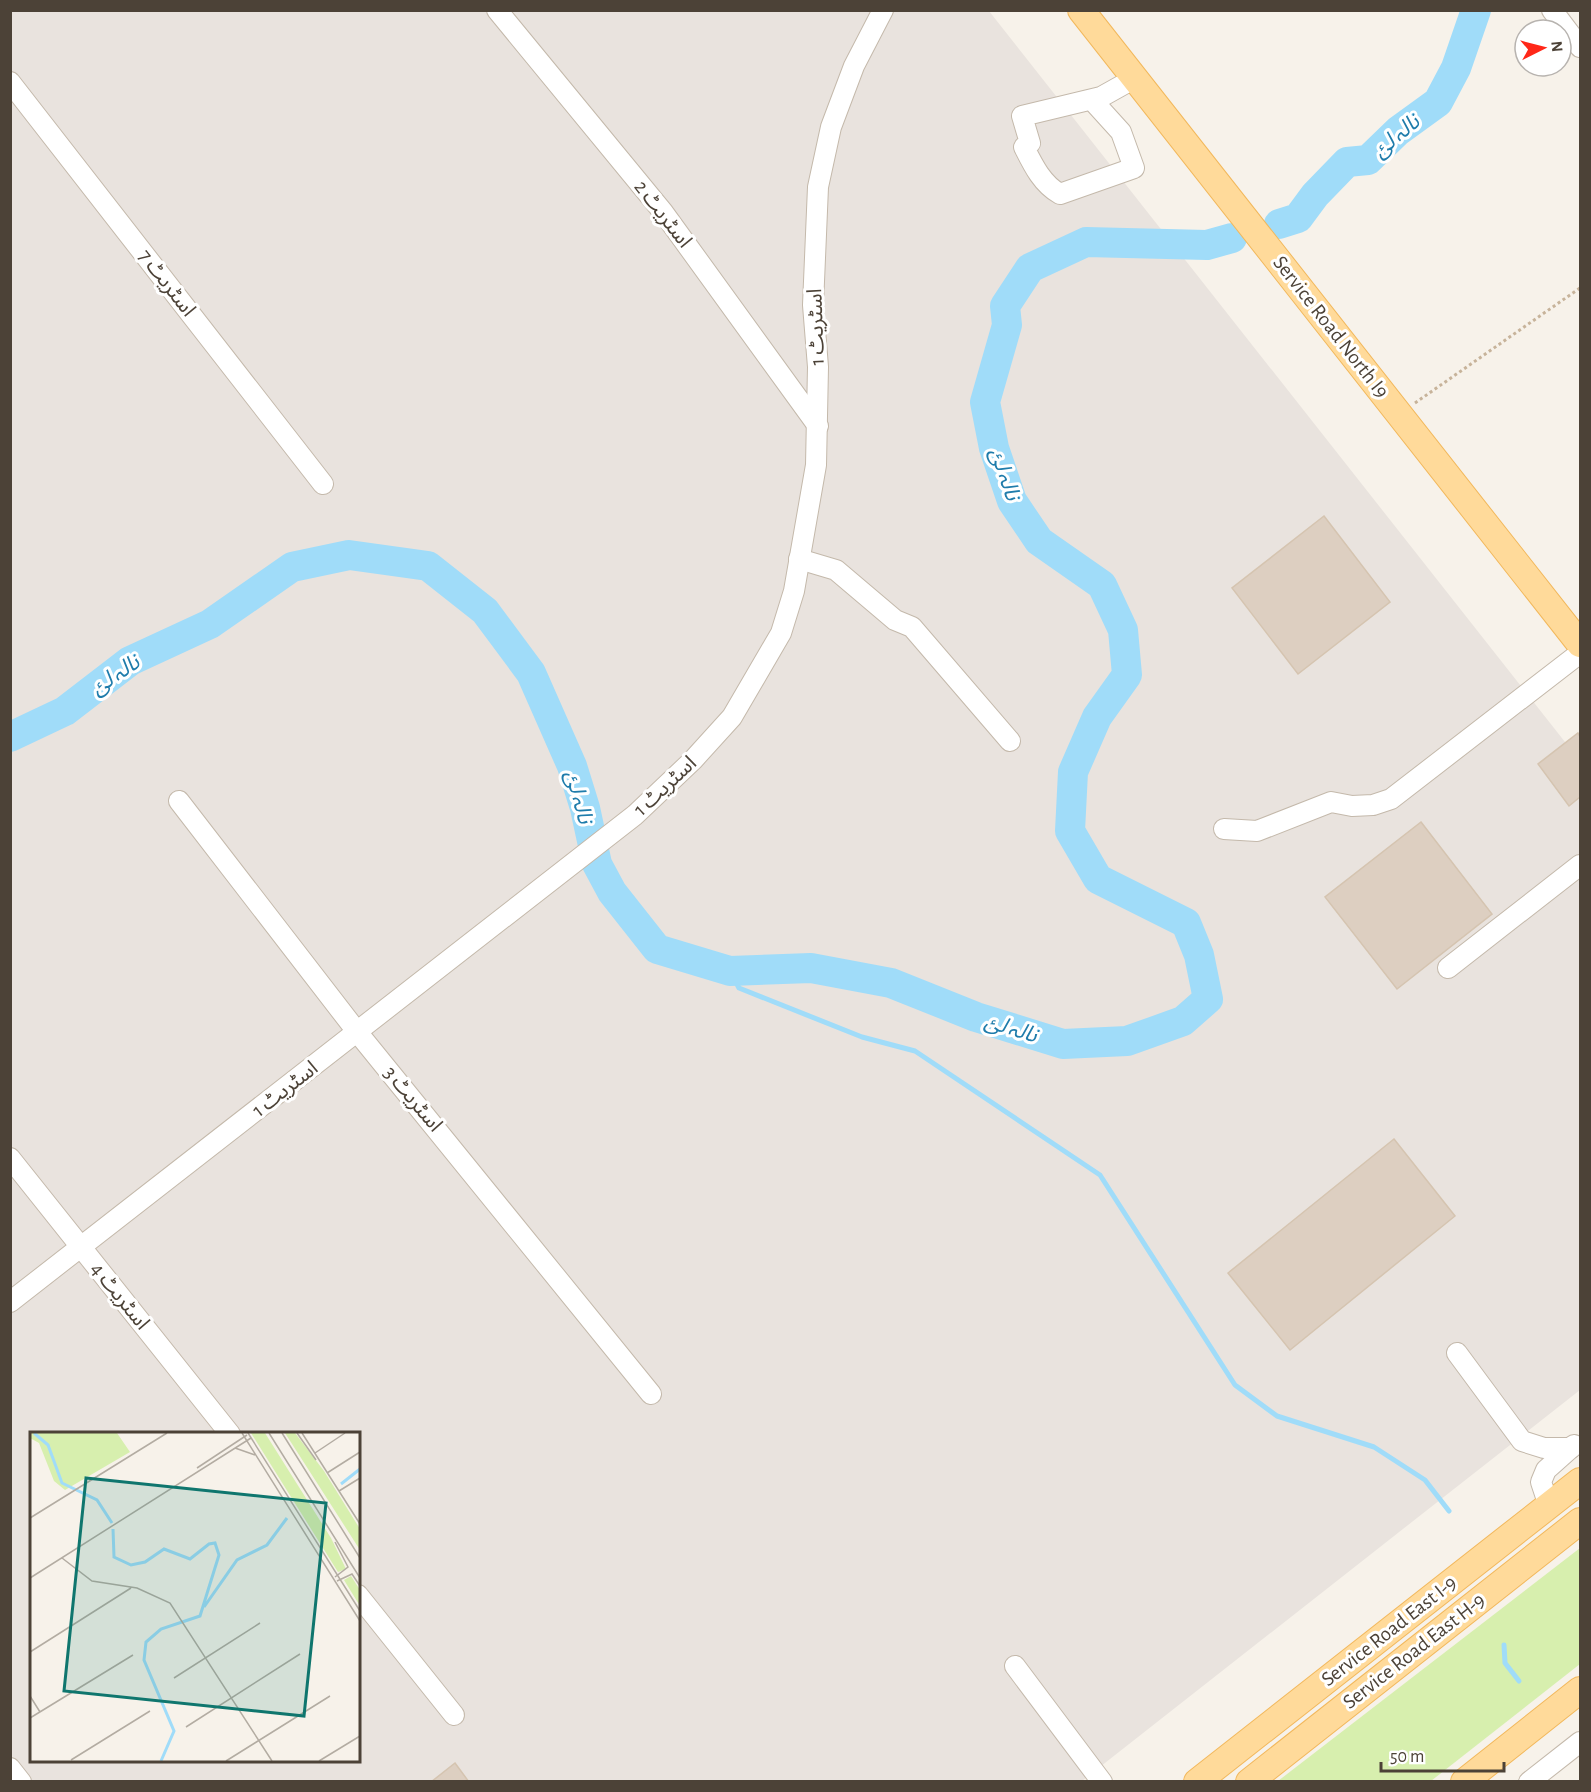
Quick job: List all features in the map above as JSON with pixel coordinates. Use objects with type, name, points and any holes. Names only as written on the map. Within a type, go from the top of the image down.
[{"type":"main road","name":"Service Road North I9","points":[[1081,10],[1581,644]]},
{"type":"main road","name":"Service Road East I-9","points":[[1197,1782],[1545,1494],[1581,1480]]},
{"type":"main road","name":"Service Road East H-9","points":[[1249,1782],[1581,1521]]},
{"type":"main road","points":[[1464,1782],[1581,1690]]},
{"type":"street","name":"اسٹریٹ 2","points":[[497,10],[663,212],[818,426]]},
{"type":"street","name":"اسٹریٹ 1","points":[[10,1302],[635,815],[693,760],[737,708],[781,633],[794,591],[816,465],[818,426],[813,305],[818,187],[831,127],[854,66],[884,10]]},
{"type":"street","points":[[1552,10],[1581,47]]},
{"type":"street","points":[[1092,100],[1122,132],[1134,168],[1060,194],[1050,189],[1036,171],[1024,147],[1030,143],[1022,116],[1092,100],[1135,78]]},
{"type":"street","name":"اسٹریٹ 7","points":[[10,82],[323,484]]},
{"type":"street","points":[[799,559],[836,570],[895,620],[912,627],[1010,741]]},
{"type":"street","points":[[1224,829],[1257,831],[1331,802],[1352,806],[1373,805],[1391,799],[1581,653]]},
{"type":"street","name":"اسٹریٹ 3","points":[[180,801],[358,1033],[651,1394]]},
{"type":"street","points":[[1448,968],[1581,866]]},
{"type":"street","name":"اسٹریٹ 4","points":[[10,1158],[228,1432]]},
{"type":"street","points":[[1457,1353],[1522,1442],[1545,1494]]},
{"type":"street","points":[[1522,1442],[1544,1448],[1576,1444]]},
{"type":"street","points":[[1545,1494],[1546,1470],[1576,1444]]},
{"type":"street","points":[[360,1598],[454,1715]]},
{"type":"street","points":[[1015,1666],[1102,1782]]},
{"type":"street","points":[[1529,1782],[1581,1742]]},
{"type":"street","points":[[10,1768],[21,1782]]},
{"type":"path","points":[[1399,414],[1581,288]]},
{"type":"shaded area","points":[[11,11],[989,11],[1580,761],[1580,1390],[1082,1781],[11,1782]]},
{"type":"green space","points":[[1580,1548],[1580,1664],[1431,1781],[1278,1781]]},
{"type":"building","points":[[1324,516],[1390,602],[1298,674],[1232,588]]},
{"type":"building","points":[[1578,733],[1580,737],[1580,797],[1569,806],[1538,764]]},
{"type":"building","points":[[1421,822],[1492,914],[1397,989],[1325,897]]},
{"type":"building","points":[[1394,1139],[1455,1216],[1290,1350],[1228,1273]]},
{"type":"building","points":[[455,1763],[469,1782],[431,1782]]},
{"type":"waterway","name":"نالہ لئ","points":[[1279,224],[1298,218],[1315,195],[1347,162],[1368,160],[1398,131],[1438,102],[1456,68],[1476,10]]},
{"type":"waterway","name":"نالہ لئ","points":[[10,737],[65,711],[130,661],[210,624],[292,567],[349,555],[428,566],[485,611],[531,673],[572,766],[585,808],[597,864],[612,892],[657,949],[730,971],[811,968],[891,983],[976,1017],[1063,1044],[1127,1041],[1183,1021],[1208,999],[1199,955],[1186,923],[1098,879],[1070,831],[1073,772],[1097,717],[1127,675],[1123,630],[1102,585],[1039,541],[1012,501],[994,448],[985,402],[1007,325],[1005,306],[1030,268],[1086,242],[1207,245],[1232,238]]},
{"type":"waterway","points":[[730,971],[739,988],[862,1037],[915,1051],[1100,1175],[1235,1385],[1277,1416],[1374,1447],[1425,1480],[1449,1511]]},
{"type":"waterway","points":[[1504,1645],[1505,1663],[1519,1681]]}]
